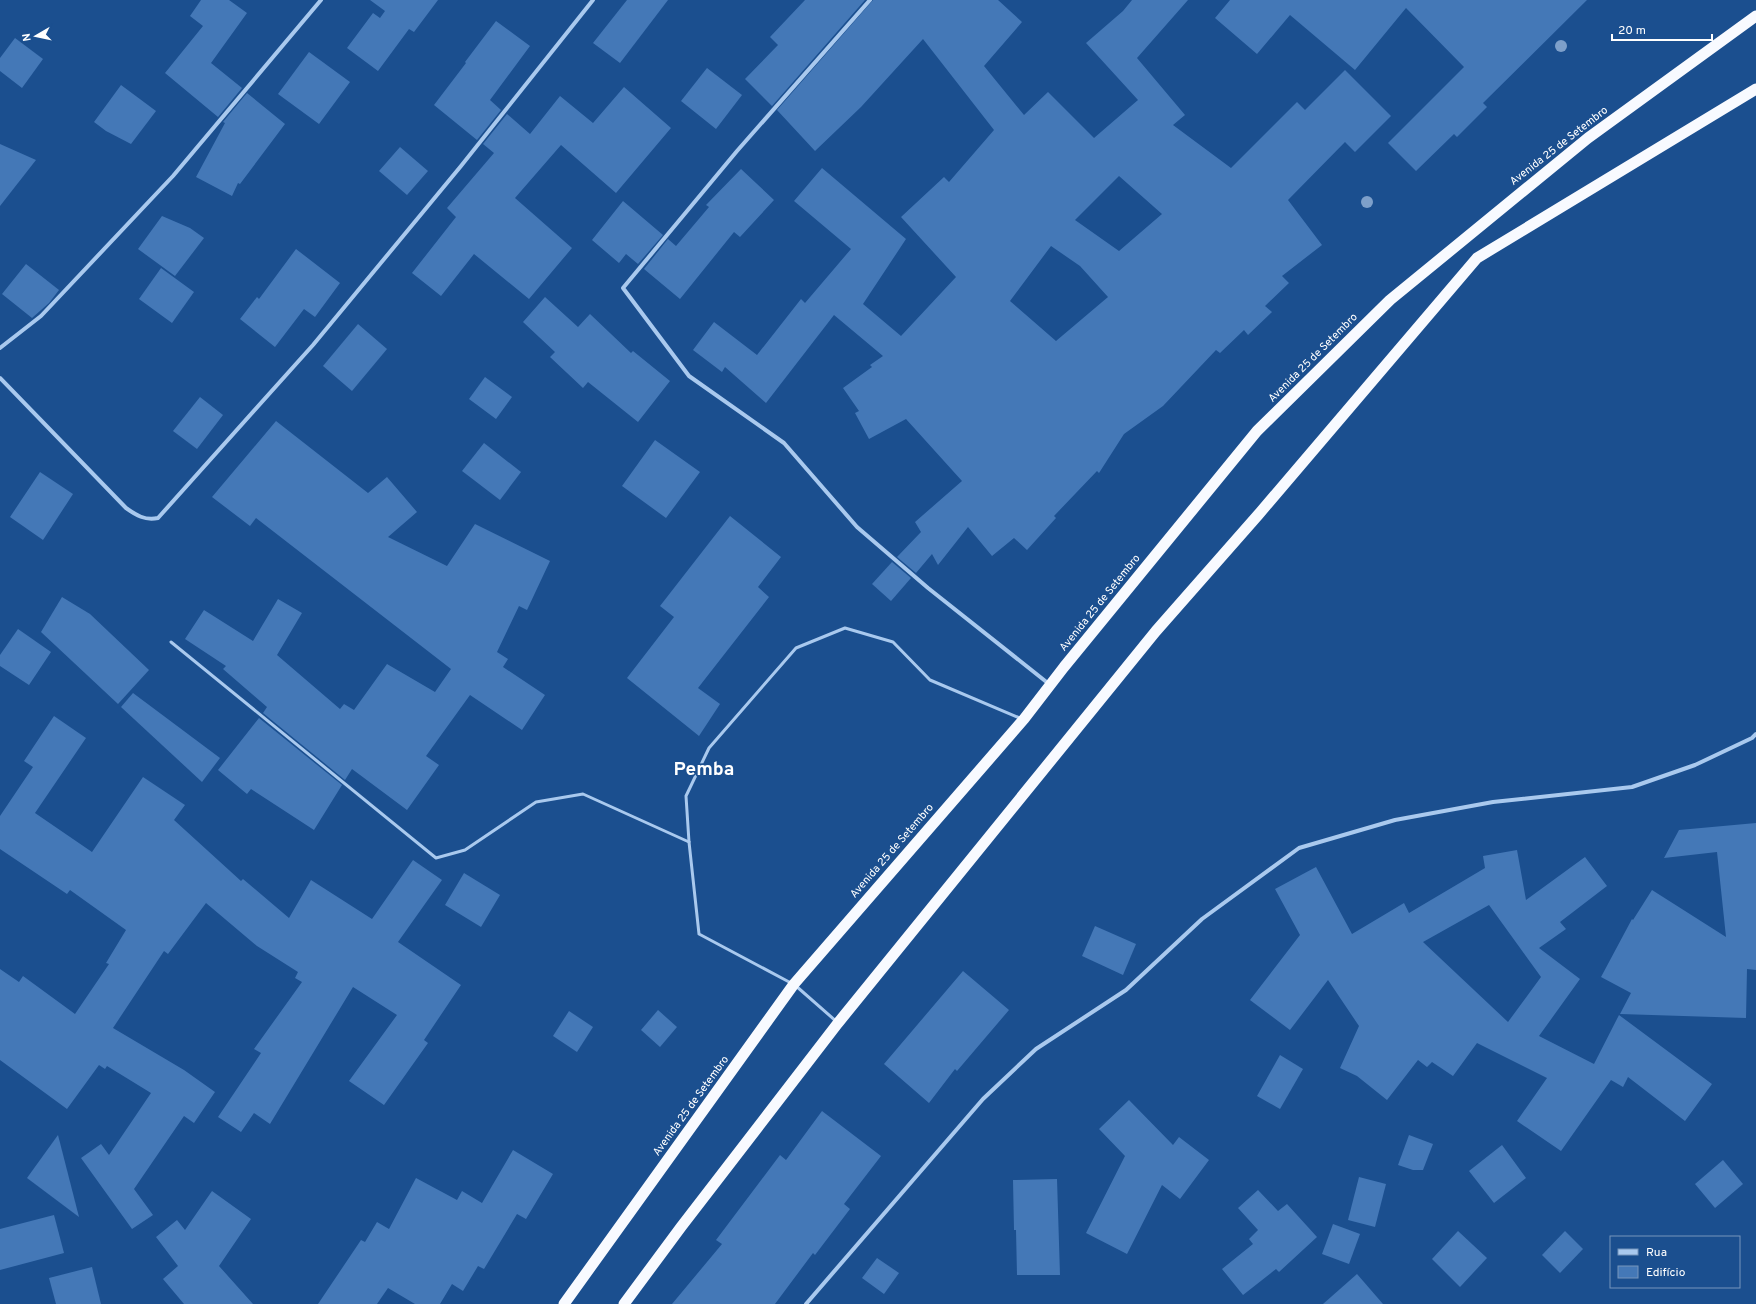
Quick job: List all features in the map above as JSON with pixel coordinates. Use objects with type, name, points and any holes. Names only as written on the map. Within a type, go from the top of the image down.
[{"type":"highway","name":"Avenida 25 de Setembro","points":[[564,1304],[794,984],[1024,719],[1257,431],[1390,300],[1588,138],[1756,16]]},
{"type":"highway","points":[[624,1304],[681,1227],[838,1023],[1156,631],[1258,515],[1477,258],[1756,89]]},
{"type":"street","points":[[0,348],[41,316],[173,176],[321,0]]},
{"type":"street","points":[[0,378],[126,508],[137,516],[151,520],[158,518],[313,345],[461,166],[593,0]]},
{"type":"street","points":[[870,0],[737,151],[623,288],[689,376],[784,443],[857,527],[928,588],[1050,685]]},
{"type":"street","points":[[806,1304],[983,1098],[1036,1048],[1126,990],[1202,919],[1299,848],[1395,820],[1492,802],[1632,787],[1695,765],[1752,738],[1756,734]]},
{"type":"lane","points":[[838,1023],[794,984],[699,934],[689,842],[686,796],[709,748],[796,648],[844,628],[893,642],[930,680],[1024,719]]},
{"type":"lane","points":[[171,642],[436,858],[465,850],[536,802],[583,794],[689,842]]},
{"type":"building","points":[[201,0],[229,0],[247,13],[211,63],[242,88],[218,117],[165,73],[203,26],[190,16]]},
{"type":"building","points":[[370,0],[438,0],[414,32],[409,29],[378,71],[347,48],[373,13],[380,18],[385,11]]},
{"type":"building","points":[[627,0],[668,0],[620,63],[593,43]]},
{"type":"building","points":[[805,0],[865,0],[772,106],[745,79],[778,45],[770,37]]},
{"type":"building","points":[[873,0],[998,0],[1022,22],[984,66],[1024,115],[1048,92],[1094,138],[1138,100],[1086,43],[1123,11],[1132,0],[1188,0],[1137,58],[1185,115],[1173,125],[1231,168],[1297,102],[1305,110],[1345,70],[1391,116],[1355,152],[1345,142],[1288,200],[1322,245],[1282,276],[1289,283],[1265,306],[1272,312],[1248,335],[1244,330],[1220,353],[1216,350],[1163,406],[1124,434],[1099,473],[1097,471],[1054,516],[1056,518],[1027,550],[1014,538],[992,556],[968,527],[938,565],[932,554],[916,573],[897,557],[921,532],[915,522],[962,481],[906,419],[869,439],[855,413],[859,411],[843,388],[872,367],[870,365],[883,356],[834,315],[766,403],[725,367],[722,372],[693,350],[714,322],[757,355],[801,299],[805,303],[851,249],[794,201],[822,168],[906,239],[863,304],[901,336],[956,277],[901,217],[944,177],[949,182],[994,130],[923,39],[861,107],[815,151],[777,110]],"holes":[[[1119,176],[1162,214],[1119,251],[1075,220]],[[1051,246],[1080,266],[1108,297],[1056,341],[1010,301]]]},
{"type":"building","points":[[1230,0],[1587,0],[1483,103],[1487,107],[1457,137],[1454,134],[1416,171],[1388,143],[1464,67],[1406,8],[1355,70],[1290,15],[1257,54],[1215,18]]},
{"type":"building","points":[[496,21],[530,46],[490,100],[501,110],[477,140],[434,105]]},
{"type":"building","points":[[15,38],[43,59],[22,88],[0,71],[0,58]]},
{"type":"building","points":[[309,52],[350,82],[319,124],[278,94]]},
{"type":"building","points":[[707,68],[742,95],[716,129],[681,101]]},
{"type":"building","points":[[121,85],[156,111],[131,144],[106,131],[94,122]]},
{"type":"building","points":[[624,87],[671,128],[616,193],[561,145],[515,198],[572,248],[529,299],[474,254],[441,296],[412,273],[456,217],[447,208],[494,153],[483,144],[507,114],[530,134],[560,96],[593,123]]},
{"type":"building","points":[[247,93],[285,124],[240,184],[238,183],[232,196],[196,177],[225,123],[223,122]]},
{"type":"building","points":[[0,144],[36,160],[0,206]]},
{"type":"building","points":[[400,147],[428,171],[407,195],[379,171]]},
{"type":"building","points":[[741,169],[774,200],[740,237],[734,232],[680,299],[644,269],[668,239],[676,246],[709,207],[706,205]]},
{"type":"building","points":[[623,201],[663,235],[638,264],[626,254],[619,263],[592,240]]},
{"type":"building","points":[[162,216],[190,228],[204,238],[175,276],[138,249]]},
{"type":"building","points":[[296,249],[340,283],[315,317],[304,309],[275,347],[240,319],[257,297],[259,299]]},
{"type":"building","points":[[26,264],[59,290],[49,303],[32,318],[2,294]]},
{"type":"building","points":[[161,268],[194,292],[172,323],[139,299]]},
{"type":"building","points":[[545,297],[578,327],[590,314],[631,353],[633,351],[670,381],[638,422],[588,382],[583,388],[550,357],[555,352],[523,322]]},
{"type":"building","points":[[358,324],[387,349],[352,391],[323,366]]},
{"type":"building","points":[[485,377],[512,397],[496,419],[469,399]]},
{"type":"building","points":[[200,397],[223,415],[197,449],[173,431]]},
{"type":"building","points":[[276,421],[368,493],[387,477],[417,512],[388,537],[447,566],[475,524],[550,561],[527,610],[519,606],[497,652],[508,659],[503,667],[545,695],[522,730],[470,695],[426,756],[439,765],[407,810],[352,769],[345,780],[263,713],[267,707],[223,669],[226,666],[185,639],[204,610],[253,641],[278,599],[302,613],[277,655],[340,709],[344,704],[354,710],[387,664],[435,692],[451,669],[256,518],[250,526],[212,497]]},
{"type":"building","points":[[655,440],[700,472],[666,518],[622,486]]},
{"type":"building","points":[[484,443],[521,472],[500,500],[462,471]]},
{"type":"building","points":[[40,472],[73,494],[43,540],[10,517]]},
{"type":"building","points":[[730,516],[781,557],[758,587],[769,597],[698,688],[720,704],[699,736],[627,678],[674,617],[660,606]]},
{"type":"building","points":[[892,562],[911,578],[891,601],[872,584]]},
{"type":"building","points":[[62,597],[90,614],[149,670],[118,704],[41,632]]},
{"type":"building","points":[[18,629],[51,652],[29,685],[0,666],[0,655]]},
{"type":"building","points":[[133,693],[220,758],[202,782],[121,707]]},
{"type":"building","points":[[54,716],[86,738],[35,813],[92,852],[143,777],[185,805],[174,820],[241,881],[243,879],[289,918],[311,880],[372,919],[413,860],[442,880],[398,942],[461,985],[424,1040],[428,1043],[384,1105],[349,1081],[397,1015],[353,987],[270,1124],[254,1113],[241,1132],[218,1117],[261,1053],[254,1049],[302,982],[295,978],[298,972],[257,946],[206,903],[168,954],[164,951],[113,1028],[184,1070],[215,1092],[194,1123],[184,1116],[134,1189],[153,1215],[132,1229],[81,1158],[101,1144],[109,1155],[151,1093],[107,1066],[105,1069],[99,1065],[67,1109],[0,1060],[0,969],[19,982],[23,976],[75,1014],[109,964],[106,963],[126,930],[70,890],[67,894],[0,849],[0,816],[33,767],[24,761]]},
{"type":"building","points":[[259,718],[342,785],[314,830],[251,789],[247,794],[218,770]]},
{"type":"building","points":[[1756,823],[1756,970],[1747,969],[1746,1018],[1620,1014],[1631,993],[1601,977],[1632,919],[1633,920],[1652,890],[1726,937],[1717,852],[1664,858],[1679,830]]},
{"type":"building","points":[[1517,850],[1526,900],[1585,857],[1607,886],[1560,922],[1566,929],[1539,948],[1580,979],[1539,1036],[1594,1064],[1619,1015],[1712,1084],[1685,1121],[1628,1077],[1623,1087],[1611,1080],[1561,1151],[1517,1121],[1547,1078],[1477,1043],[1453,1076],[1432,1062],[1427,1067],[1418,1060],[1387,1100],[1357,1076],[1340,1068],[1359,1026],[1328,980],[1290,1030],[1250,1000],[1300,935],[1275,889],[1316,867],[1352,934],[1404,903],[1409,913],[1485,868],[1483,856]],"holes":[[[1489,905],[1541,977],[1508,1022],[1423,942]]]},
{"type":"building","points":[[464,873],[500,895],[481,927],[445,905]]},
{"type":"building","points":[[1095,926],[1136,944],[1123,975],[1082,956]]},
{"type":"building","points":[[963,971],[1009,1010],[957,1071],[955,1069],[929,1103],[884,1064]]},
{"type":"building","points":[[658,1010],[677,1027],[660,1047],[641,1030]]},
{"type":"building","points":[[569,1011],[593,1027],[577,1052],[553,1036]]},
{"type":"building","points":[[1280,1055],[1303,1069],[1280,1109],[1257,1096]]},
{"type":"building","points":[[1129,1100],[1173,1145],[1179,1137],[1209,1160],[1180,1199],[1162,1185],[1127,1254],[1086,1233],[1125,1156],[1099,1129]]},
{"type":"building","points":[[822,1111],[881,1156],[844,1204],[850,1209],[815,1255],[813,1253],[775,1304],[672,1304],[722,1244],[716,1240],[780,1155],[786,1160]]},
{"type":"building","points":[[58,1135],[79,1217],[27,1178]]},
{"type":"building","points":[[1409,1135],[1433,1144],[1423,1170],[1413,1170],[1398,1165]]},
{"type":"building","points":[[1502,1145],[1526,1178],[1494,1203],[1469,1171]]},
{"type":"building","points":[[513,1150],[553,1174],[526,1219],[517,1214],[484,1269],[478,1266],[463,1291],[452,1284],[440,1304],[415,1304],[388,1288],[377,1304],[318,1304],[361,1240],[365,1242],[377,1222],[389,1229],[416,1178],[457,1200],[462,1191],[482,1203]]},
{"type":"building","points":[[1723,1160],[1743,1184],[1715,1208],[1695,1184]]},
{"type":"building","points":[[1359,1177],[1386,1184],[1375,1227],[1348,1220]]},
{"type":"building","points":[[1057,1179],[1060,1275],[1017,1275],[1013,1180]]},
{"type":"building","points":[[1258,1190],[1278,1211],[1287,1204],[1317,1237],[1279,1272],[1276,1269],[1243,1295],[1222,1269],[1253,1244],[1249,1239],[1258,1230],[1238,1208]]},
{"type":"building","points":[[212,1191],[251,1219],[219,1266],[253,1304],[184,1304],[163,1279],[178,1266],[156,1237],[177,1220],[185,1230]]},
{"type":"building","points":[[54,1215],[64,1253],[0,1270],[0,1229]]},
{"type":"building","points":[[1333,1224],[1360,1234],[1349,1264],[1322,1254]]},
{"type":"building","points":[[1458,1231],[1487,1258],[1460,1287],[1432,1259]]},
{"type":"building","points":[[1565,1231],[1583,1249],[1560,1273],[1542,1255]]},
{"type":"building","points":[[877,1258],[899,1273],[884,1294],[862,1278]]},
{"type":"building","points":[[92,1267],[101,1304],[56,1304],[49,1278]]},
{"type":"building","points":[[1357,1274],[1383,1304],[1323,1304]]},
{"type":"district","name":"Pemba","points":[[704,770]]}]
